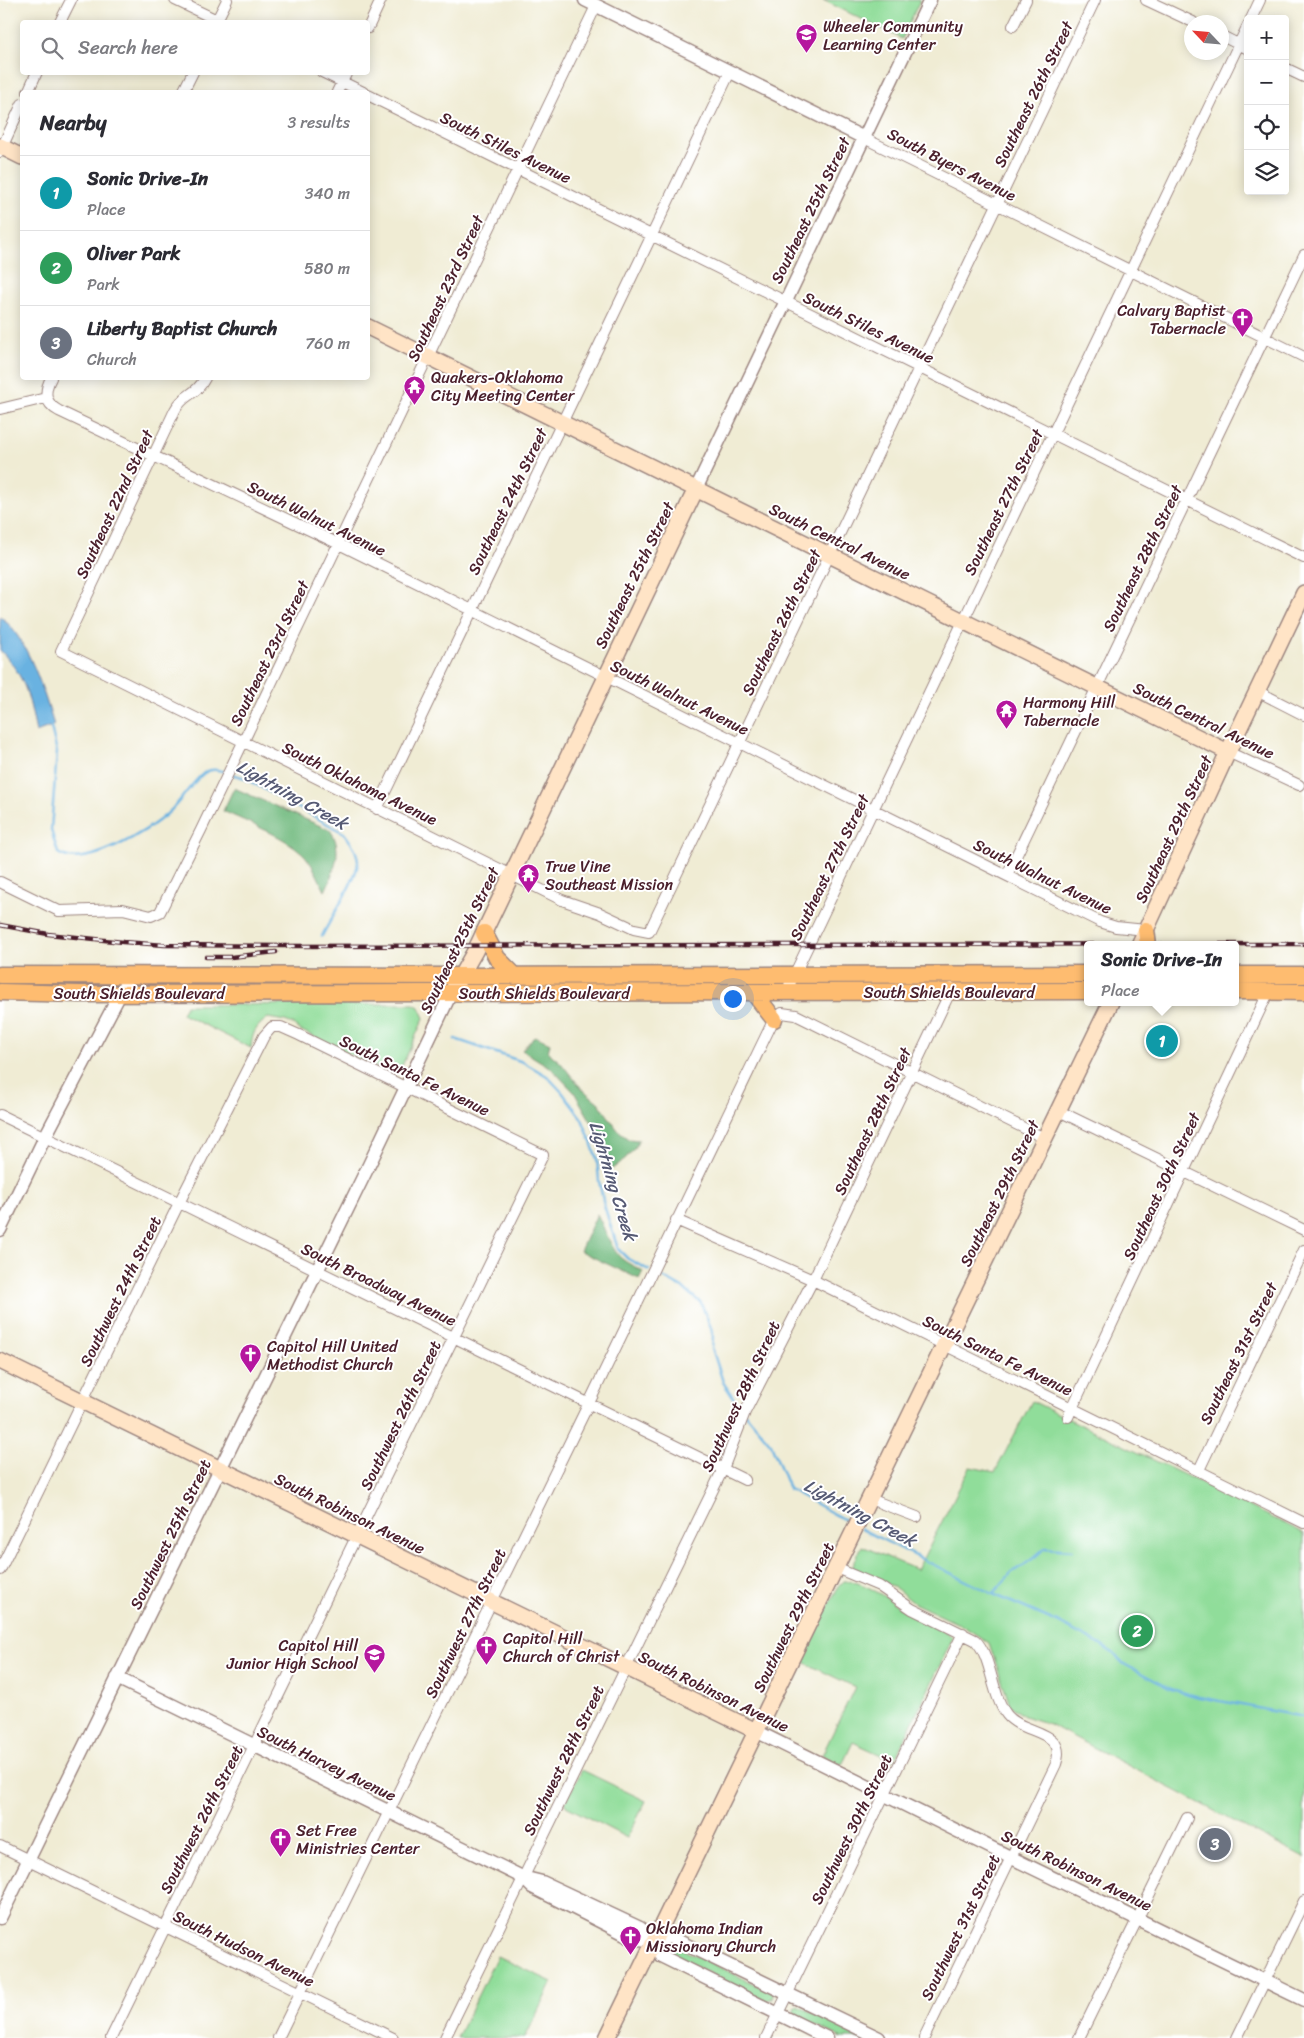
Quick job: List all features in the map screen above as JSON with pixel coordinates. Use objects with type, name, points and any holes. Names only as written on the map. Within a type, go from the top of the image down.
[{"type":"main road","points":[[1,149],[20,156]]},
{"type":"main road","name":"South Central Avenue","points":[[370,328],[1228,752]]},
{"type":"main road","name":"Southeast 25th Street","points":[[451,993],[484,933],[605,676],[696,489]]},
{"type":"main road","name":"Southeast 29th Street","points":[[1147,937],[1228,752],[1304,593]]},
{"type":"main road","points":[[484,933],[497,958],[515,976]]},
{"type":"main road","name":"South Shields Boulevard","points":[[0,975],[129,977],[1084,974]]},
{"type":"main road","points":[[1239,990],[1304,975]]},
{"type":"main road","points":[[615,976],[615,993]]},
{"type":"main road","points":[[1239,976],[1304,992]]},
{"type":"main road","name":"South Shields Boulevard","points":[[0,992],[120,994],[1084,991]]},
{"type":"main road","points":[[753,992],[774,1019]]},
{"type":"main road","name":"Southeast 29th Street","points":[[945,1346],[1109,1006]]},
{"type":"main road","name":"Southwest 29th Street","points":[[607,2038],[945,1346]]},
{"type":"main road","name":"South Robinson Avenue","points":[[0,1361],[756,1731]]},
{"type":"street","points":[[61,20],[71,0]]},
{"type":"street","points":[[175,0],[214,20]]},
{"type":"street","points":[[219,20],[227,0]]},
{"type":"street","points":[[370,24],[381,0]]},
{"type":"street","name":"Southeast 25th Street","points":[[696,489],[930,0]]},
{"type":"street","points":[[1014,26],[1026,0]]},
{"type":"street","name":"Southeast 26th Street","points":[[649,932],[1095,0]]},
{"type":"street","points":[[1146,0],[1184,18]]},
{"type":"street","points":[[1253,15],[1260,0]]},
{"type":"street","name":"South Byers Avenue","points":[[591,3],[1304,357]]},
{"type":"street","name":"Southeast 23rd Street","points":[[0,882],[59,911],[122,909],[151,916],[160,912],[339,544],[518,169],[591,3]]},
{"type":"street","points":[[1229,40],[1243,47]]},
{"type":"street","name":"Southeast 27th Street","points":[[786,992],[1131,272],[1243,47]]},
{"type":"street","points":[[1289,70],[1304,77]]},
{"type":"street","name":"Southeast 24th Street","points":[[377,809],[730,72]]},
{"type":"street","points":[[29,90],[36,75]]},
{"type":"street","points":[[185,90],[192,75]]},
{"type":"street","points":[[328,75],[359,90]]},
{"type":"street","points":[[339,90],[346,75]]},
{"type":"street","name":"South Stiles Avenue","points":[[370,96],[1304,558]]},
{"type":"street","points":[[1,149],[20,108]]},
{"type":"street","name":"Southeast 28th Street","points":[[1007,875],[1304,255]]},
{"type":"street","points":[[0,409],[46,398],[46,388],[50,380]]},
{"type":"street","name":"Southeast 22nd Street","points":[[61,651],[178,404],[198,389],[203,380]]},
{"type":"street","name":"South Walnut Avenue","points":[[46,398],[56,409],[339,544],[1100,922],[1126,928],[1147,937]]},
{"type":"street","name":"South Oklahoma Avenue","points":[[61,651],[562,900],[600,913],[634,929],[649,932]]},
{"type":"street","points":[[1257,691],[1304,715]]},
{"type":"street","name":"South Central Avenue","points":[[1228,752],[1299,785]]},
{"type":"street","name":"Southeast 28th Street","points":[[813,1280],[958,974]]},
{"type":"street","points":[[0,1230],[45,1137],[129,977]]},
{"type":"street","name":"Southeast 30th Street","points":[[1070,1413],[1184,1173],[1268,983]]},
{"type":"street","name":"Southeast 25th Street","points":[[369,1165],[451,993]]},
{"type":"street","points":[[676,1220],[774,1019],[782,1013],[792,1013],[1046,1139]]},
{"type":"street","name":"South Santa Fe Avenue","points":[[272,1027],[280,1027],[299,1035],[543,1155]]},
{"type":"street","name":"Southwest 24th Street","points":[[0,1570],[179,1203],[264,1036],[272,1027]]},
{"type":"street","points":[[1059,1111],[1304,1230]]},
{"type":"street","name":"South Broadway Avenue","points":[[0,1115],[745,1480]]},
{"type":"street","name":"Southwest 26th Street","points":[[111,2038],[165,1925],[358,1537],[543,1155]]},
{"type":"street","name":"Southwest 25th Street","points":[[0,1918],[369,1165]]},
{"type":"street","name":"South Santa Fe Avenue","points":[[676,1220],[813,1280],[945,1346],[1070,1413],[1199,1470],[1304,1523]]},
{"type":"street","name":"Southwest 27th Street","points":[[278,2038],[589,1403],[676,1220]]},
{"type":"street","name":"Southeast 31st Street","points":[[1199,1470],[1304,1250]]},
{"type":"street","name":"Southwest 28th Street","points":[[444,2038],[722,1468],[745,1412],[813,1280]]},
{"type":"street","points":[[868,1504],[917,1517]]},
{"type":"street","points":[[836,1568],[879,1586],[912,1608],[963,1632]]},
{"type":"street","name":"Southwest 31st Street","points":[[924,2038],[1058,1757],[1056,1747],[1049,1737],[1020,1726],[1008,1716],[997,1696],[982,1648],[976,1640],[963,1632]]},
{"type":"street","name":"Southwest 30th Street","points":[[766,2038],[963,1632]]},
{"type":"street","name":"South Harvey Avenue","points":[[117,1678],[522,1877],[539,1890],[635,1939],[655,1940],[670,1937],[879,2038]]},
{"type":"street","name":"South Robinson Avenue","points":[[756,1731],[1304,2000]]},
{"type":"street","points":[[1079,2038],[1187,1818]]},
{"type":"street","name":"South Hudson Avenue","points":[[0,1846],[165,1925],[392,2038]]},
{"type":"street","points":[[1237,2038],[1304,1901]]},
{"type":"street","points":[[655,1940],[661,1956],[827,2038]]},
{"type":"green space","points":[[823,0],[920,0],[902,39]]},
{"type":"green space","points":[[234,788],[330,830],[334,837],[337,853],[332,876],[325,891],[312,865],[299,850],[279,837],[223,811]]},
{"type":"green space","points":[[414,1004],[419,1007],[424,1018],[400,1070],[396,1073],[388,1073],[285,1021],[268,1018],[264,1021],[255,1030],[251,1048],[182,1014],[186,1005]]},
{"type":"green space","points":[[535,1036],[550,1043],[548,1052],[560,1062],[582,1089],[599,1103],[617,1129],[628,1139],[639,1140],[634,1149],[612,1169],[605,1166],[595,1128],[574,1092],[551,1068],[522,1050]]},
{"type":"green space","points":[[597,1214],[618,1255],[643,1271],[639,1279],[580,1251]]},
{"type":"green space","points":[[1032,1401],[1304,1533],[1304,1858],[1049,1724],[1024,1716],[1010,1705],[989,1643],[963,1626],[914,1603],[897,1589],[852,1567],[862,1546],[917,1570],[970,1467],[995,1472]]},
{"type":"green space","points":[[844,1581],[861,1584],[870,1588],[910,1614],[948,1633],[953,1638],[894,1761],[853,1742],[843,1763],[839,1764],[822,1755],[855,1687],[801,1661],[838,1587]]},
{"type":"green space","points":[[582,1770],[646,1801],[627,1838],[566,1806],[565,1803]]},
{"type":"green space","points":[[671,1944],[773,1993],[773,1998],[766,2001],[668,1953],[666,1948]]},
{"type":"green space","points":[[497,1956],[552,1982],[525,2038],[457,2038]]},
{"type":"green space","points":[[798,2006],[867,2038],[842,2038],[795,2015],[794,2008]]},
{"type":"water","points":[[0,616],[19,638],[34,666],[54,725],[36,732],[25,688],[16,670],[0,650]]},
{"type":"waterway","name":"Lightning Creek","points":[[50,723],[57,752],[51,830],[58,853],[70,857],[84,857],[99,853],[132,838],[168,813],[204,773],[212,770],[226,772]]},
{"type":"waterway","name":"Lightning Creek","points":[[231,774],[242,777],[344,833],[353,846],[358,861],[357,868],[349,887],[322,936]]},
{"type":"waterway","name":"Lightning Creek","points":[[455,1039],[523,1062],[547,1076],[562,1092],[582,1119],[591,1142],[597,1159],[604,1205],[618,1249],[628,1259],[649,1270]]},
{"type":"waterway","name":"Lightning Creek","points":[[654,1272],[684,1289],[701,1303],[711,1328],[713,1337],[712,1348],[723,1382],[742,1411]]},
{"type":"waterway","name":"Lightning Creek","points":[[746,1414],[771,1444],[789,1489],[852,1524]]},
{"type":"waterway","name":"Lightning Creek","points":[[861,1529],[993,1594],[1057,1622],[1099,1644],[1113,1653],[1124,1664],[1171,1689],[1199,1697],[1304,1717]]},
{"type":"waterway","points":[[993,1594],[1011,1573],[1045,1548],[1073,1550]]},
{"type":"railway","points":[[0,925],[48,934],[165,945],[1084,944]]},
{"type":"railway","points":[[1239,944],[1304,944]]},
{"type":"railway","points":[[206,957],[231,957],[276,952]]},
{"type":"place","name":"Wheeler Community Learning Center","points":[[807,54]]},
{"type":"place","name":"Calvary Baptist Tabernacle","points":[[1242,338]]},
{"type":"place","name":"Quakers-Oklahoma City Meeting Center","points":[[415,405]]},
{"type":"place","name":"Harmony Hill Tabernacle","points":[[1007,730]]},
{"type":"place","name":"True Vine Southeast Mission","points":[[529,894]]},
{"type":"place","name":"Sonic Drive-In","points":[[1162,1041]]},
{"type":"place","name":"Capitol Hill United Methodist Church","points":[[251,1374]]},
{"type":"place","name":"Oliver Park","points":[[1137,1631]]},
{"type":"place","name":"Capitol Hill Church of Christ","points":[[487,1666]]},
{"type":"place","name":"Capitol Hill Junior High School","points":[[374,1673]]},
{"type":"place","name":"Liberty Baptist Church","points":[[1215,1844]]},
{"type":"place","name":"Set Free Ministries Center","points":[[280,1858]]},
{"type":"place","name":"Oklahoma Indian Missionary Church","points":[[630,1956]]}]
